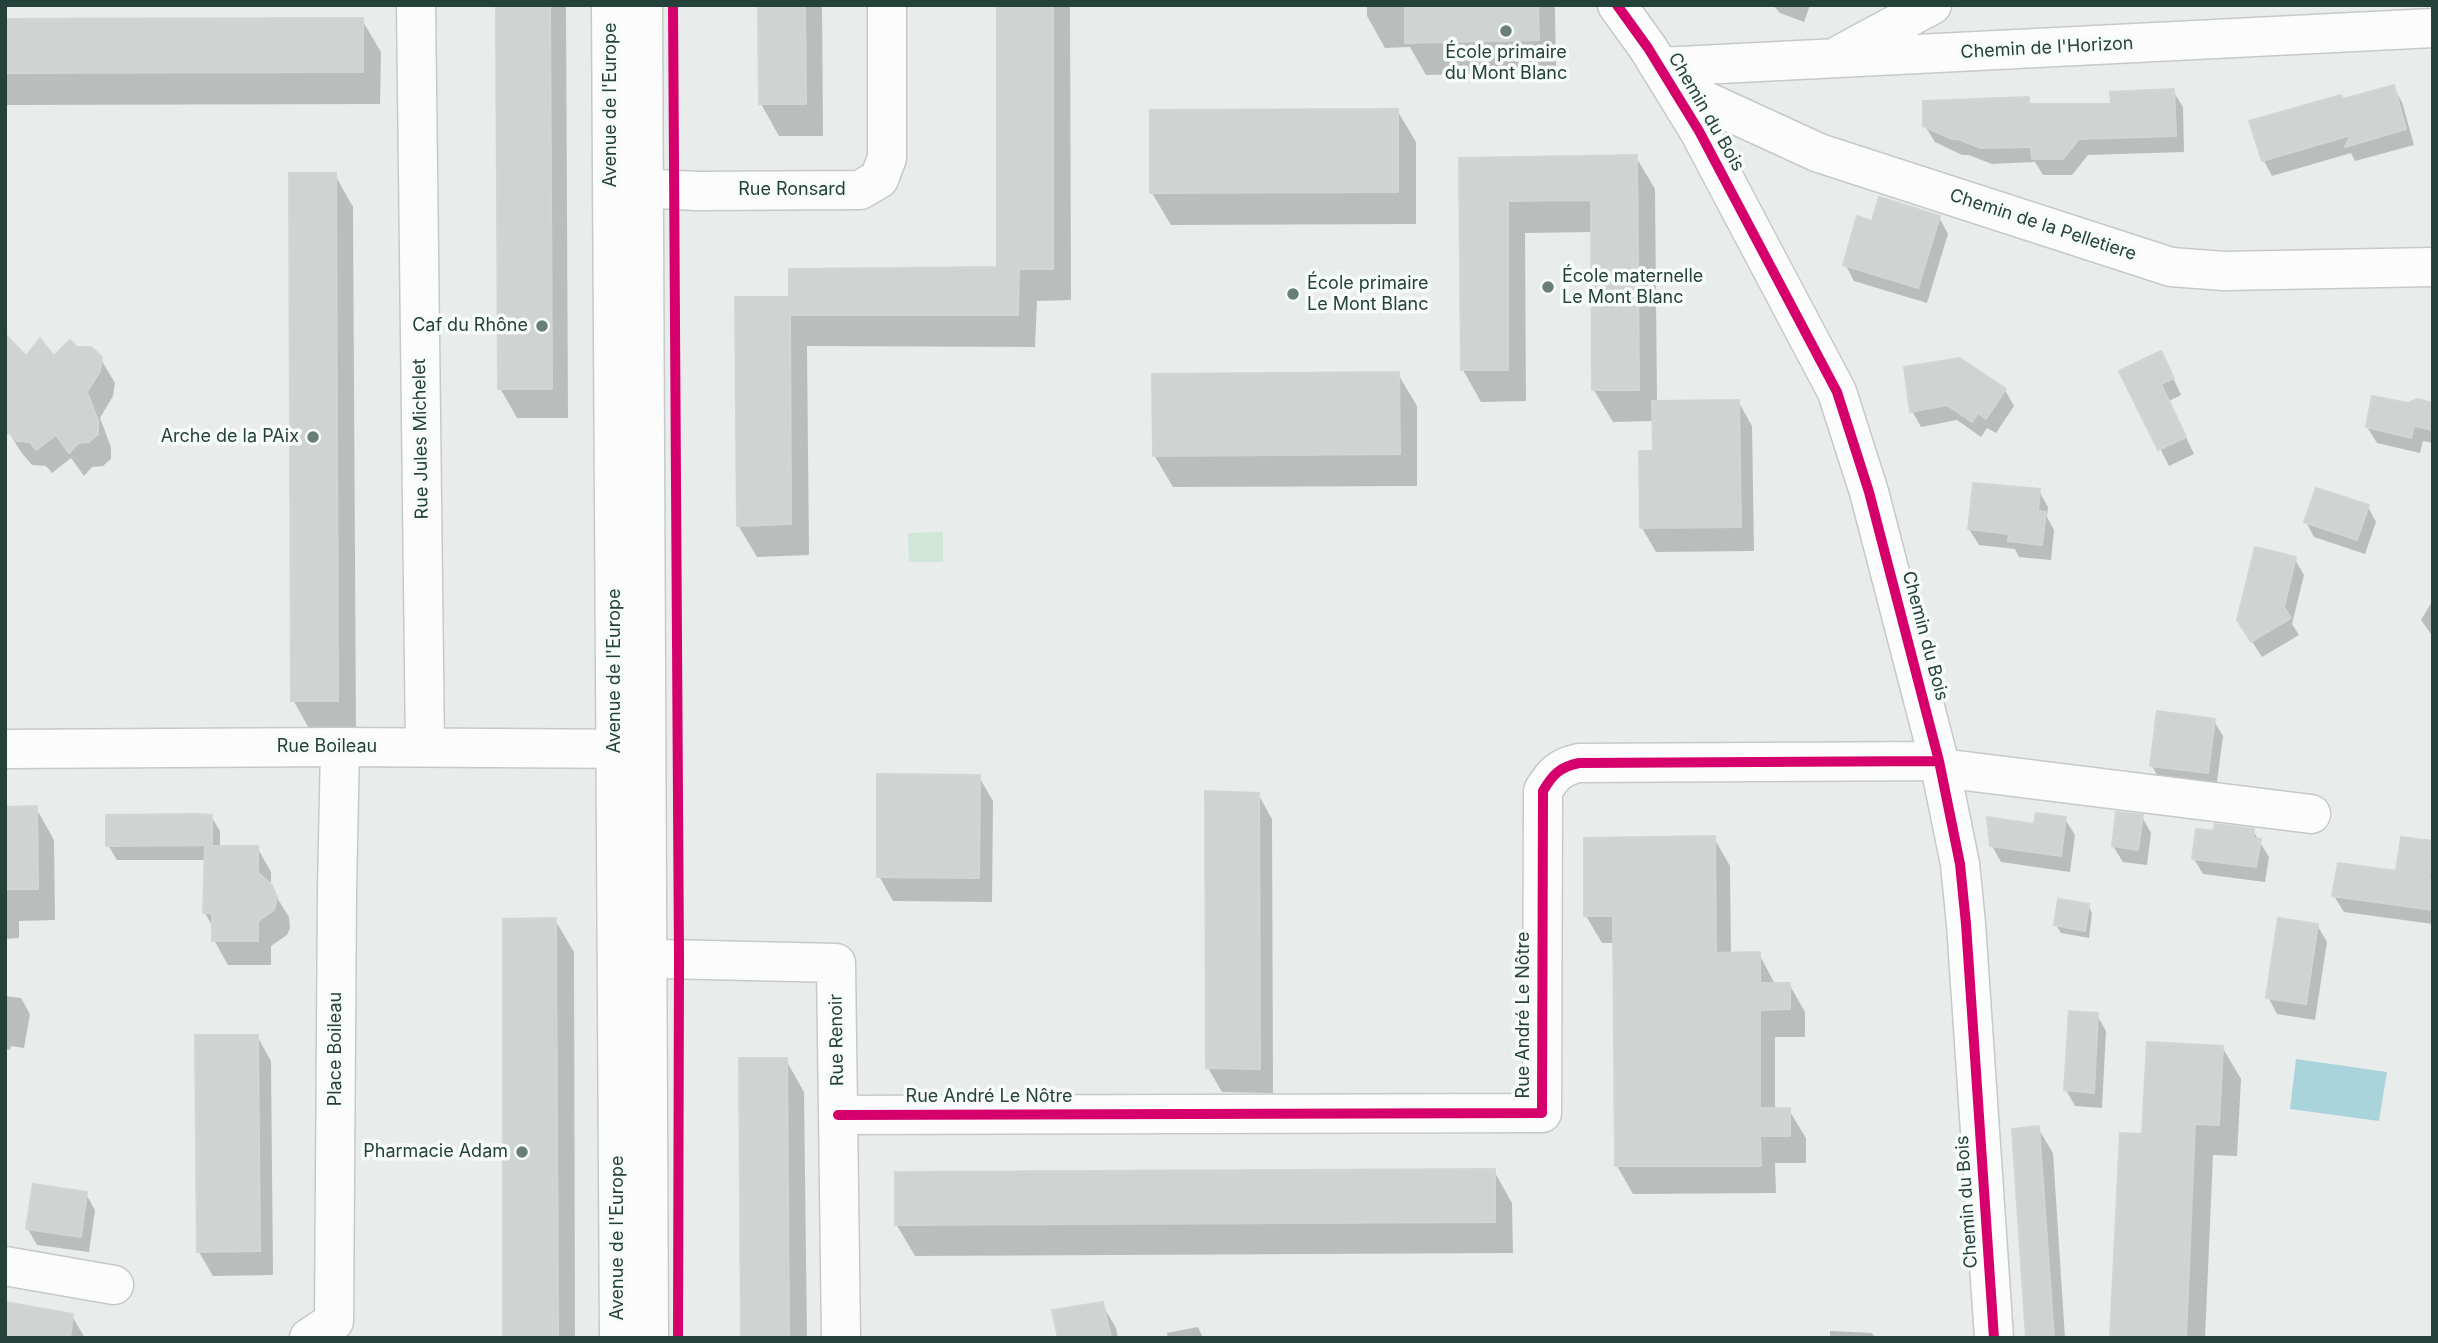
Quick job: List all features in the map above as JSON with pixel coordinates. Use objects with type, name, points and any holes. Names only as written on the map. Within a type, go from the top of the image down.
[{"type":"street","name":"Rue Jules Michelet","points":[[416,5],[425,747]]},
{"type":"street","name":"Avenue de l'Europe","points":[[611,5],[628,187],[633,958],[649,1338]]},
{"type":"street","name":"Avenue de l'Europe","points":[[628,187],[643,5]]},
{"type":"street","name":"Rue Ronsard","points":[[628,187],[697,191],[860,190],[879,179],[887,158],[887,5]]},
{"type":"street","name":"Chemin du Bois","points":[[1617,5],[1667,77],[1705,142],[1837,392],[1869,492],[1940,765],[1960,864],[1994,1338]]},
{"type":"street","points":[[1833,58],[1932,5]]},
{"type":"street","name":"Chemin de l'Horizon","points":[[1667,77],[1833,58],[2433,28]]},
{"type":"street","name":"Chemin de la Pelletiere","points":[[1667,77],[1819,153],[2171,267],[2224,271],[2433,267]]},
{"type":"street","name":"Place Boileau","points":[[309,1338],[334,1321],[340,747]]},
{"type":"street","name":"Rue Boileau","points":[[5,749],[632,749]]},
{"type":"street","name":"Rue André Le Nôtre","points":[[838,1115],[1542,1113],[1543,791],[1552,775],[1564,766],[1579,763],[1940,765]]},
{"type":"street","points":[[1940,765],[2311,814]]},
{"type":"street","name":"Avenue de l'Europe","points":[[619,1338],[633,958]]},
{"type":"street","name":"Rue Renoir","points":[[633,958],[836,963],[838,1115],[850,1337]]},
{"type":"street","points":[[5,1266],[114,1285]]},
{"type":"green space","points":[[943,532],[943,562],[909,562],[908,533]]},
{"type":"water","points":[[2296,1059],[2387,1072],[2379,1121],[2290,1109]]},
{"type":"building","points":[[496,5],[550,5],[552,389],[498,389]]},
{"type":"building","points":[[758,5],[805,5],[806,104],[759,104]]},
{"type":"building","points":[[997,5],[1053,5],[1053,269],[1019,269],[1018,315],[790,315],[791,524],[737,526],[735,297],[789,297],[789,269],[997,267]]},
{"type":"building","name":"École primaire du Mont Blanc","points":[[1405,5],[1538,5],[1539,40],[1405,43]]},
{"type":"building","points":[[363,18],[363,72],[5,73],[5,19]]},
{"type":"building","points":[[2394,85],[2406,129],[2345,147],[2351,135],[2262,161],[2249,121],[2341,95],[2343,99]]},
{"type":"building","points":[[2174,89],[2176,136],[2079,139],[2063,159],[2032,159],[2031,147],[1981,148],[1923,126],[1923,101],[2029,97],[2029,104],[2111,104],[2110,92]]},
{"type":"building","points":[[1398,109],[1398,192],[1150,193],[1150,110]]},
{"type":"building","points":[[1637,155],[1639,390],[1592,390],[1591,200],[1508,201],[1508,370],[1461,370],[1459,158]]},
{"type":"building","name":"Arche de la PAix","points":[[289,173],[336,173],[338,701],[291,701]]},
{"type":"building","points":[[1879,197],[1940,216],[1918,288],[1843,265],[1857,216],[1872,221]]},
{"type":"building","points":[[5,334],[26,356],[40,338],[54,356],[70,340],[77,347],[91,347],[102,357],[100,371],[87,392],[98,421],[98,434],[89,442],[78,443],[69,453],[56,435],[36,450],[30,442],[17,441],[5,428]]},
{"type":"building","points":[[2161,351],[2174,378],[2161,384],[2186,437],[2158,450],[2119,371]]},
{"type":"building","points":[[1960,358],[2006,389],[1986,419],[1978,413],[1972,422],[1947,405],[1910,412],[1904,367]]},
{"type":"building","points":[[1399,372],[1400,454],[1153,456],[1152,374]]},
{"type":"building","points":[[2372,396],[2408,403],[2417,399],[2433,403],[2433,430],[2414,426],[2411,438],[2366,427]]},
{"type":"building","points":[[1739,400],[1741,527],[1640,528],[1639,451],[1653,451],[1652,401]]},
{"type":"building","points":[[1973,483],[2040,489],[2038,511],[2046,512],[2042,545],[2008,541],[2009,534],[1968,529]]},
{"type":"building","points":[[2316,488],[2369,505],[2357,540],[2304,522]]},
{"type":"building","points":[[2255,547],[2296,557],[2284,607],[2291,618],[2251,642],[2237,620]]},
{"type":"building","points":[[2157,711],[2215,719],[2208,773],[2150,766]]},
{"type":"building","points":[[877,774],[980,775],[979,878],[877,877]]},
{"type":"building","points":[[1205,791],[1259,793],[1260,1069],[1206,1068]]},
{"type":"building","points":[[37,806],[38,889],[5,889],[5,807]]},
{"type":"building","points":[[2116,812],[2143,815],[2138,850],[2112,846]]},
{"type":"building","points":[[2036,813],[2066,817],[2061,856],[1990,846],[1987,817],[2034,824]]},
{"type":"building","points":[[106,815],[212,815],[212,845],[106,846]]},
{"type":"building","points":[[2215,824],[2254,829],[2253,838],[2261,839],[2256,867],[2192,859],[2196,829],[2214,831]]},
{"type":"building","points":[[1715,836],[1716,953],[1760,952],[1760,983],[1790,983],[1790,1009],[1760,1010],[1760,1108],[1790,1108],[1790,1136],[1760,1136],[1761,1166],[1615,1166],[1613,916],[1584,916],[1584,838]]},
{"type":"building","points":[[2401,837],[2433,841],[2429,879],[2433,880],[2433,910],[2332,896],[2338,863],[2396,871]]},
{"type":"building","points":[[205,846],[258,846],[258,873],[271,884],[277,897],[274,910],[258,921],[258,941],[212,941],[212,913],[203,913]]},
{"type":"building","points":[[2058,899],[2089,904],[2085,931],[2054,925]]},
{"type":"building","points":[[556,918],[558,1338],[503,1338],[503,919]]},
{"type":"building","points":[[2278,918],[2318,924],[2306,1004],[2266,998]]},
{"type":"building","points":[[2069,1011],[2098,1013],[2094,1093],[2064,1090]]},
{"type":"building","points":[[195,1035],[258,1035],[260,1251],[197,1252]]},
{"type":"building","points":[[2147,1042],[2223,1046],[2219,1125],[2195,1124],[2186,1338],[2110,1338],[2120,1133],[2142,1134]]},
{"type":"building","points":[[739,1058],[787,1058],[789,1338],[741,1338]]},
{"type":"building","points":[[2039,1126],[2054,1338],[2026,1338],[2012,1129]]},
{"type":"building","points":[[1495,1169],[1495,1222],[895,1225],[895,1172]]},
{"type":"building","points":[[33,1184],[87,1192],[81,1237],[26,1229]]},
{"type":"building","points":[[5,1302],[73,1314],[70,1338],[5,1338]]},
{"type":"building","points":[[1103,1302],[1111,1338],[1058,1338],[1052,1310]]},
{"type":"cycle path","points":[[673,5],[679,959],[678,1338]]},
{"type":"cycle path","points":[[1617,5],[1648,48],[1699,131],[1837,392],[1869,492],[1939,761],[1960,864],[1994,1338]]},
{"type":"cycle path","points":[[838,1115],[1542,1113],[1543,791],[1558,772],[1579,763],[1939,761]]},
{"type":"place","name":"École primaire du Mont Blanc","points":[[1506,31]]},
{"type":"place","name":"École maternelle Le Mont Blanc","points":[[1548,287]]},
{"type":"place","name":"École primaire Le Mont Blanc","points":[[1293,294]]},
{"type":"place","name":"Caf du Rhône","points":[[542,326]]},
{"type":"place","name":"Arche de la PAix","points":[[313,437]]},
{"type":"place","name":"Pharmacie Adam","points":[[522,1152]]}]
